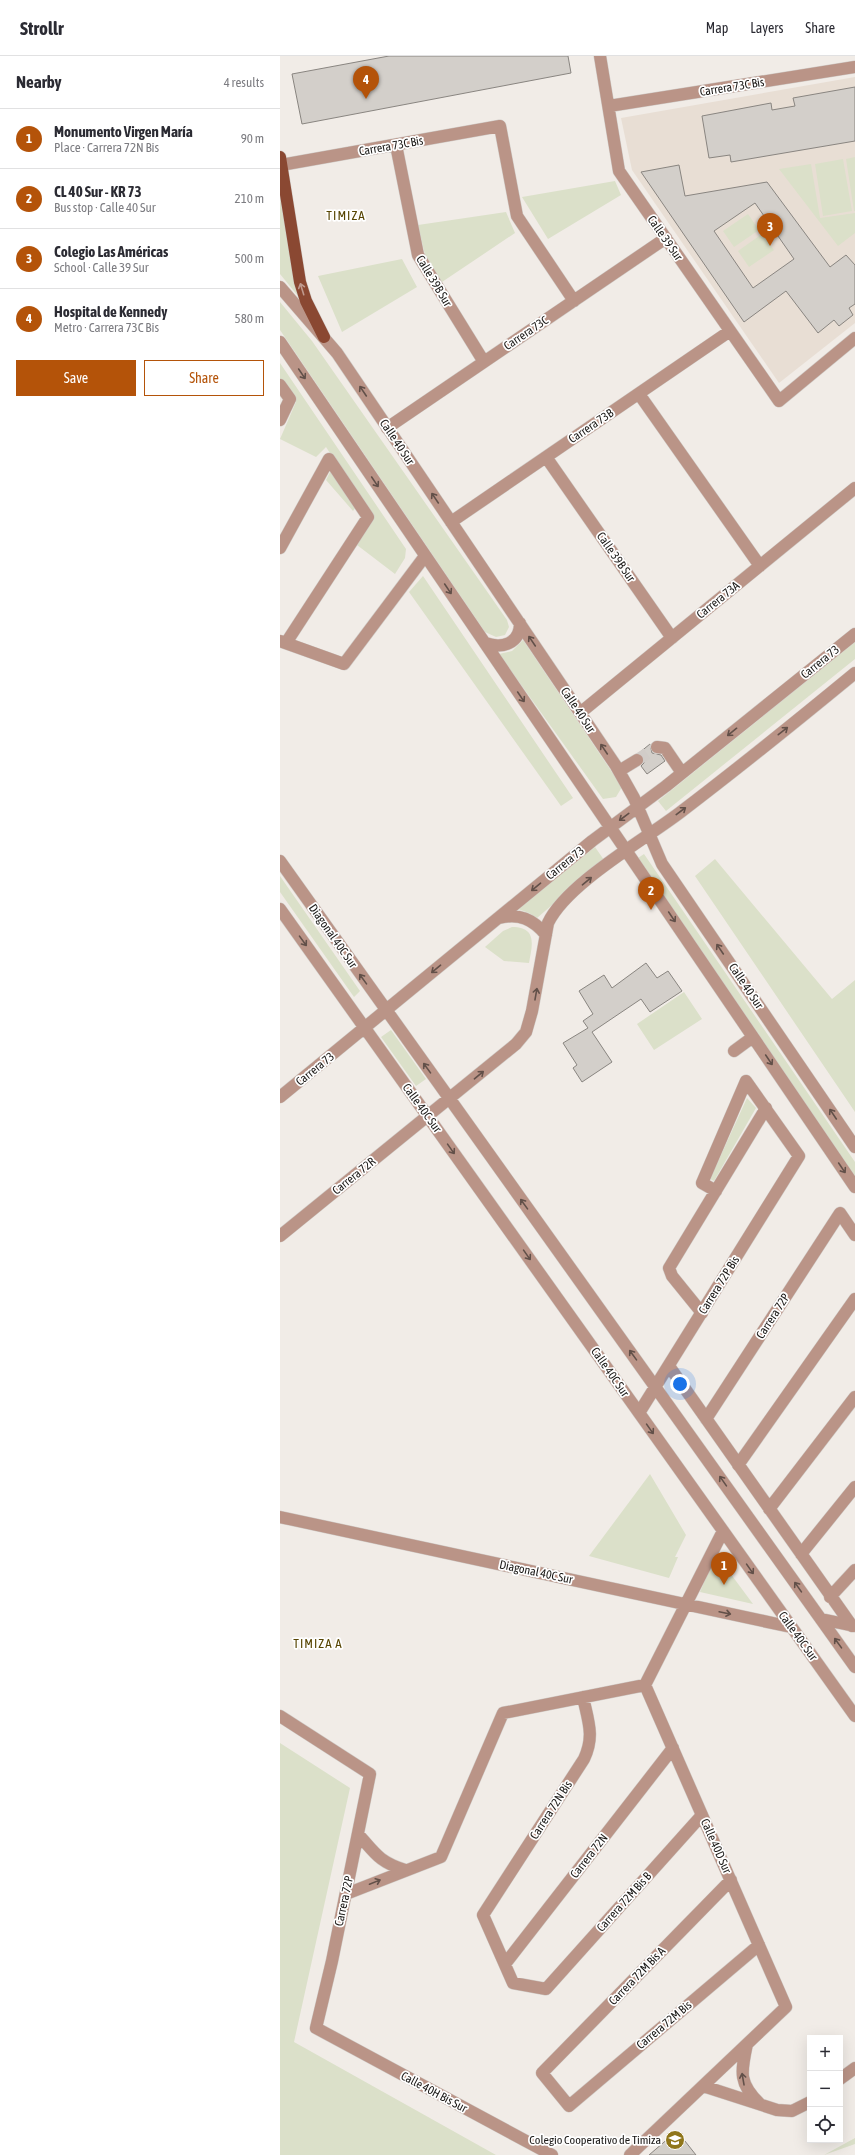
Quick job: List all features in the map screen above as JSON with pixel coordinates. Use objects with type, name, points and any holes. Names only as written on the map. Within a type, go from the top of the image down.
[{"type":"main road","points":[[281,161],[300,282],[306,301],[324,337]]},
{"type":"street","name":"Calle 39 Sur","points":[[600,56],[619,171],[779,401],[855,338]]},
{"type":"street","name":"Carrera 73C Bis","points":[[608,106],[855,67]]},
{"type":"street","name":"Carrera 73C Bis","points":[[281,161],[396,145],[500,126],[517,216],[574,301]]},
{"type":"street","name":"Calle 39B Sur","points":[[396,145],[418,255],[484,362]]},
{"type":"street","name":"Carrera 73C","points":[[388,428],[666,238]]},
{"type":"street","name":"Calle 40 Sur","points":[[280,287],[324,337],[388,428],[619,771],[638,806],[662,864],[855,1147]]},
{"type":"street","name":"Carrera 73B","points":[[451,522],[730,331]]},
{"type":"street","name":"Calle 40 Sur","points":[[280,342],[855,1187]]},
{"type":"street","points":[[280,385],[290,399],[280,420]]},
{"type":"street","points":[[638,394],[760,566]]},
{"type":"street","name":"Calle 39B Sur","points":[[546,457],[672,638]]},
{"type":"street","points":[[280,548],[329,459],[368,517],[283,642],[344,664],[425,556]]},
{"type":"street","name":"Carrera 73A","points":[[580,713],[854,490]]},
{"type":"street","points":[[485,643],[502,646],[510,644],[518,635],[520,623]]},
{"type":"street","name":"Carrera 73","points":[[280,1097],[610,827],[682,773],[855,634]]},
{"type":"street","points":[[429,1117],[516,1044],[526,1032],[532,1011],[550,919],[560,905],[604,867],[681,812],[855,673]]},
{"type":"street","points":[[658,747],[664,748],[682,773]]},
{"type":"street","points":[[619,771],[636,760]]},
{"type":"street","name":"Diagonal 40C Sur","points":[[280,861],[386,1011]]},
{"type":"street","points":[[280,909],[365,1028]]},
{"type":"street","points":[[499,918],[508,916],[528,919],[534,922],[546,935]]},
{"type":"street","points":[[386,1011],[855,1667]]},
{"type":"street","name":"Calle 40C Sur","points":[[365,1028],[855,1716]]},
{"type":"street","points":[[734,1051],[753,1037]]},
{"type":"street","points":[[702,1313],[672,1276],[669,1268],[716,1191],[766,1108],[746,1081],[702,1183],[716,1191]]},
{"type":"street","name":"Carrera 72P Bis","points":[[639,1413],[799,1156],[766,1108]]},
{"type":"street","name":"Carrera 72R","points":[[280,1236],[429,1117]]},
{"type":"street","name":"Carrera 72P","points":[[706,1419],[840,1213],[855,1235]]},
{"type":"street","points":[[738,1465],[855,1300]]},
{"type":"street","points":[[669,1366],[830,1597],[853,1626]]},
{"type":"street","points":[[769,1509],[855,1397]]},
{"type":"street","points":[[801,1554],[855,1487]]},
{"type":"street","name":"Diagonal 40C Sur","points":[[280,1517],[791,1627]]},
{"type":"street","points":[[346,1894],[441,1857],[503,1713],[645,1684],[687,1605],[723,1531]]},
{"type":"street","points":[[830,1597],[855,1570]]},
{"type":"street","points":[[821,1619],[853,1626]]},
{"type":"street","name":"Calle 40D Sur","points":[[645,1684],[786,2007],[747,2044]]},
{"type":"street","name":"Carrera 72N Bis","points":[[505,1964],[483,1915],[584,1759],[590,1745],[590,1732],[583,1697]]},
{"type":"street","name":"Carrera 72P","points":[[280,1716],[370,1774],[346,1894],[316,2028]]},
{"type":"street","name":"Carrera 72N","points":[[505,1964],[673,1748]]},
{"type":"street","name":"Carrera 72M Bis B","points":[[505,1964],[513,1983],[546,1989],[702,1814]]},
{"type":"street","points":[[358,1834],[380,1859],[388,1865],[405,1870]]},
{"type":"street","name":"Carrera 72M Bis A","points":[[569,2106],[542,2073],[731,1880]]},
{"type":"street","name":"Carrera 72M Bis","points":[[569,2106],[759,1944]]},
{"type":"street","name":"Calle 40H Bis Sur","points":[[316,2028],[552,2155]]},
{"type":"street","points":[[630,2155],[747,2044]]},
{"type":"street","points":[[747,2044],[742,2074],[744,2085],[748,2092],[763,2106]]},
{"type":"street","points":[[843,2078],[855,2068]]},
{"type":"street","points":[[703,2086],[777,2110],[792,2111],[807,2104]]},
{"type":"shaded area","points":[[855,77],[855,323],[779,383],[632,170],[621,118]]},
{"type":"green space","points":[[855,157],[855,211],[854,211],[846,159]]},
{"type":"green space","points":[[843,159],[852,211],[823,216],[815,164]]},
{"type":"green space","points":[[811,164],[820,218],[855,213],[855,233],[838,246],[779,169]]},
{"type":"green space","points":[[615,181],[621,195],[548,239],[522,197]]},
{"type":"green space","points":[[280,198],[298,296],[280,274]]},
{"type":"green space","points":[[506,212],[515,233],[442,282],[425,255],[418,225]]},
{"type":"green space","points":[[748,214],[759,230],[734,247],[723,231]]},
{"type":"green space","points":[[762,234],[774,250],[749,267],[738,251]]},
{"type":"green space","points":[[402,259],[417,287],[342,332],[318,276]]},
{"type":"green space","points":[[280,302],[312,341],[507,620],[509,627],[505,635],[496,637],[485,632],[280,330]]},
{"type":"green space","points":[[280,363],[406,549],[405,558],[395,574],[357,545],[373,519],[326,447],[316,457],[280,439],[296,402],[280,379]]},
{"type":"green space","points":[[331,470],[356,507],[353,511],[326,480]]},
{"type":"green space","points":[[423,576],[573,798],[561,806],[409,592]]},
{"type":"green space","points":[[523,640],[622,787],[616,797],[603,799],[499,654],[512,651]]},
{"type":"green space","points":[[855,642],[855,659],[666,811],[658,801]]},
{"type":"green space","points":[[595,847],[604,860],[537,918],[518,909]]},
{"type":"green space","points":[[644,854],[855,1162],[855,1178],[638,858]]},
{"type":"green space","points":[[715,859],[832,999],[855,980],[855,1112],[695,876]]},
{"type":"green space","points":[[280,876],[360,991],[354,997],[280,892]]},
{"type":"green space","points":[[512,927],[526,930],[530,934],[532,944],[529,963],[504,961],[485,947],[503,931]]},
{"type":"green space","points":[[684,992],[702,1019],[654,1050],[637,1024]]},
{"type":"green space","points":[[391,1030],[426,1079],[416,1086],[381,1037]]},
{"type":"green space","points":[[747,1098],[756,1108],[714,1181],[710,1179]]},
{"type":"green space","points":[[650,1474],[686,1535],[675,1557],[678,1557],[669,1578],[589,1556]]},
{"type":"green space","points":[[716,1554],[753,1604],[700,1592]]},
{"type":"green space","points":[[280,1743],[350,1788],[294,2042],[496,2155],[280,2155]]},
{"type":"green space","points":[[855,2138],[855,2144],[824,2155]]},
{"type":"building","points":[[389,56],[568,56],[571,73],[302,124],[292,74]]},
{"type":"building","points":[[855,87],[855,141],[731,162],[730,155],[709,158],[702,116],[771,103],[772,110],[795,106],[793,98]]},
{"type":"building","points":[[679,165],[685,196],[767,182],[830,267],[846,255],[855,265],[855,304],[849,308],[853,315],[839,326],[834,320],[818,333],[786,291],[744,322],[641,172]],"holes":[[[755,203],[794,259],[753,288],[714,231]]]},
{"type":"building","points":[[650,744],[652,753],[661,755],[665,761],[647,774],[641,766],[644,763],[644,756],[639,753]]},
{"type":"building","points":[[646,963],[657,978],[668,971],[682,991],[650,1012],[641,999],[592,1032],[612,1062],[582,1082],[573,1068],[577,1065],[563,1043],[588,1028],[583,1021],[593,1014],[579,991],[604,975],[612,988]]},
{"type":"building","name":"Colegio Cooperativo de Timiza","points":[[677,2131],[696,2155],[649,2155]]},
{"type":"tunnel","points":[[637,760],[657,747]]},
{"type":"place","name":"Hospital de Kennedy","points":[[366,99]]},
{"type":"place","name":"Colegio Las Américas","points":[[770,246]]},
{"type":"place","name":"CL 40 Sur - KR 73","points":[[651,910]]},
{"type":"place","name":"Monumento Virgen María","points":[[724,1585]]},
{"type":"place","name":"Colegio Cooperativo de Timiza","points":[[675,2140]]},
{"type":"district","name":"TIMIZA","points":[[346,215]]},
{"type":"district","name":"TIMIZA A","points":[[318,1643]]}]
